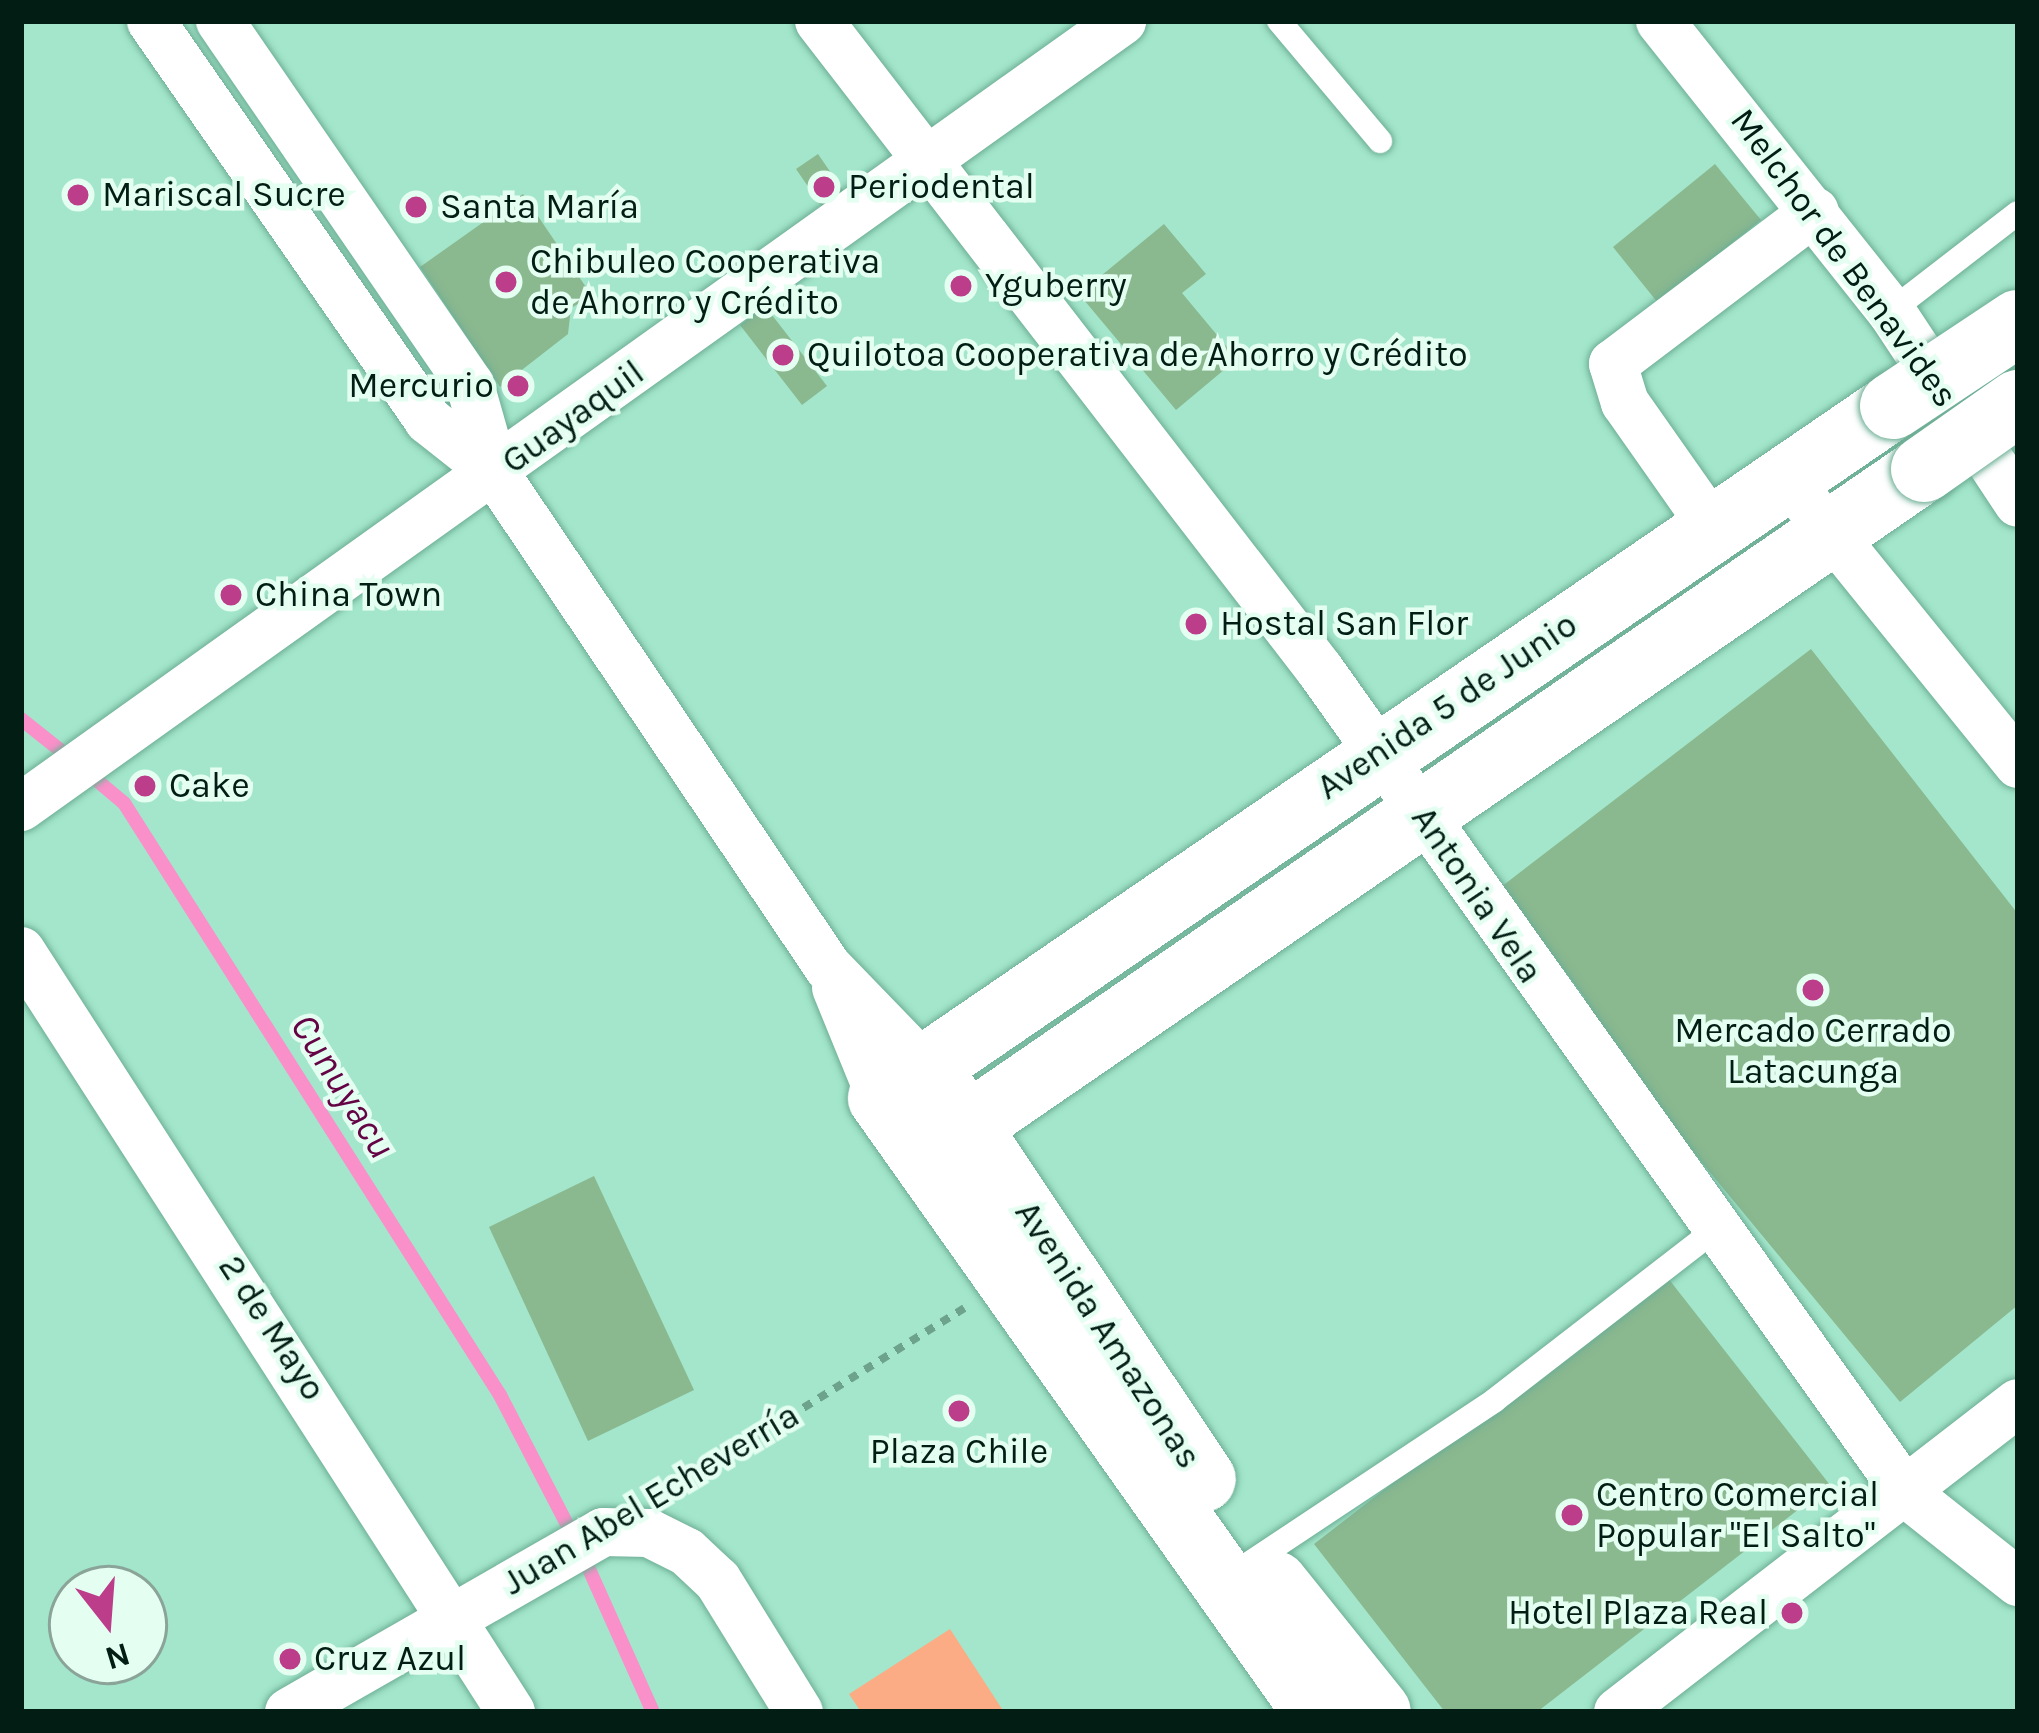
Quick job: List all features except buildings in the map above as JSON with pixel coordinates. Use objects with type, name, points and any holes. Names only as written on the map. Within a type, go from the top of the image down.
[{"type":"main road","name":"Avenida 5 de Junio","points":[[903,1082],[1378,751],[2018,322]]},
{"type":"main road","name":"Avenida 5 de Junio","points":[[945,1141],[2018,403]]},
{"type":"main road","name":"Avenida Amazonas","points":[[903,1082],[1239,1570],[1316,1712]]},
{"type":"main road","name":"Avenida Amazonas","points":[[945,1141],[1010,1280],[1239,1570],[1378,1712]]},
{"type":"street","name":"Avenida Amazonas","points":[[151,21],[428,420],[495,473],[903,1082]]},
{"type":"street","name":"Avenida Amazonas","points":[[220,21],[470,386],[495,473]]},
{"type":"street","name":"Antonia Vela","points":[[819,21],[1378,751],[1712,1232],[1906,1494],[2018,1582]]},
{"type":"street","name":"Guayaquil","points":[[33,799],[1122,21]]},
{"type":"street","name":"Melchor de Benavides","points":[[1660,21],[1891,311],[2018,503]]},
{"type":"street","points":[[1713,528],[1624,403],[1613,364],[1815,211]]},
{"type":"street","points":[[1790,478],[1830,535],[2018,764]]},
{"type":"street","name":"2 de Mayo","points":[[21,951],[458,1615],[511,1712]]},
{"type":"street","points":[[1618,1712],[2018,1403]]},
{"type":"street","points":[[603,1532],[649,1533],[687,1552],[718,1581],[799,1712]]},
{"type":"street","name":"Juan Abel Echeverría","points":[[289,1712],[603,1532]]},
{"type":"lane","points":[[1280,21],[1380,141]]},
{"type":"lane","points":[[1891,311],[2018,213]]},
{"type":"lane","points":[[1239,1570],[1496,1400],[1712,1232]]},
{"type":"path","name":"Juan Abel Echeverría","points":[[603,1532],[1010,1280]]},
{"type":"shaded area","points":[[950,1629],[1004,1712],[861,1712],[849,1694]]},
{"type":"waterway","name":"Cunuyacu","points":[[21,719],[70,758]]},
{"type":"waterway","name":"Cunuyacu","points":[[87,772],[124,803],[500,1395],[567,1524]]},
{"type":"waterway","name":"Cunuyacu","points":[[589,1569],[653,1712]]},
{"type":"place","name":"Periodental","points":[[824,187]]},
{"type":"place","name":"Mariscal Sucre","points":[[78,195]]},
{"type":"place","name":"Santa María","points":[[416,207]]},
{"type":"place","name":"Chibuleo Cooperativa de Ahorro y Crédito","points":[[506,282]]},
{"type":"place","name":"Yguberry","points":[[961,286]]},
{"type":"place","name":"Quilotoa Cooperativa de Ahorro y Crédito","points":[[783,355]]},
{"type":"place","name":"Mercurio","points":[[518,386]]},
{"type":"place","name":"China Town","points":[[231,595]]},
{"type":"place","name":"Hostal San Flor","points":[[1196,624]]},
{"type":"place","name":"Cake","points":[[145,786]]},
{"type":"place","name":"Mercado Cerrado Latacunga","points":[[1813,990]]},
{"type":"place","name":"Plaza Chile","points":[[959,1411]]},
{"type":"place","name":"Centro Comercial Popular \"El Salto\"","points":[[1572,1515]]},
{"type":"place","name":"Hotel Plaza Real","points":[[1792,1613]]},
{"type":"place","name":"Cruz Azul","points":[[290,1659]]}]
